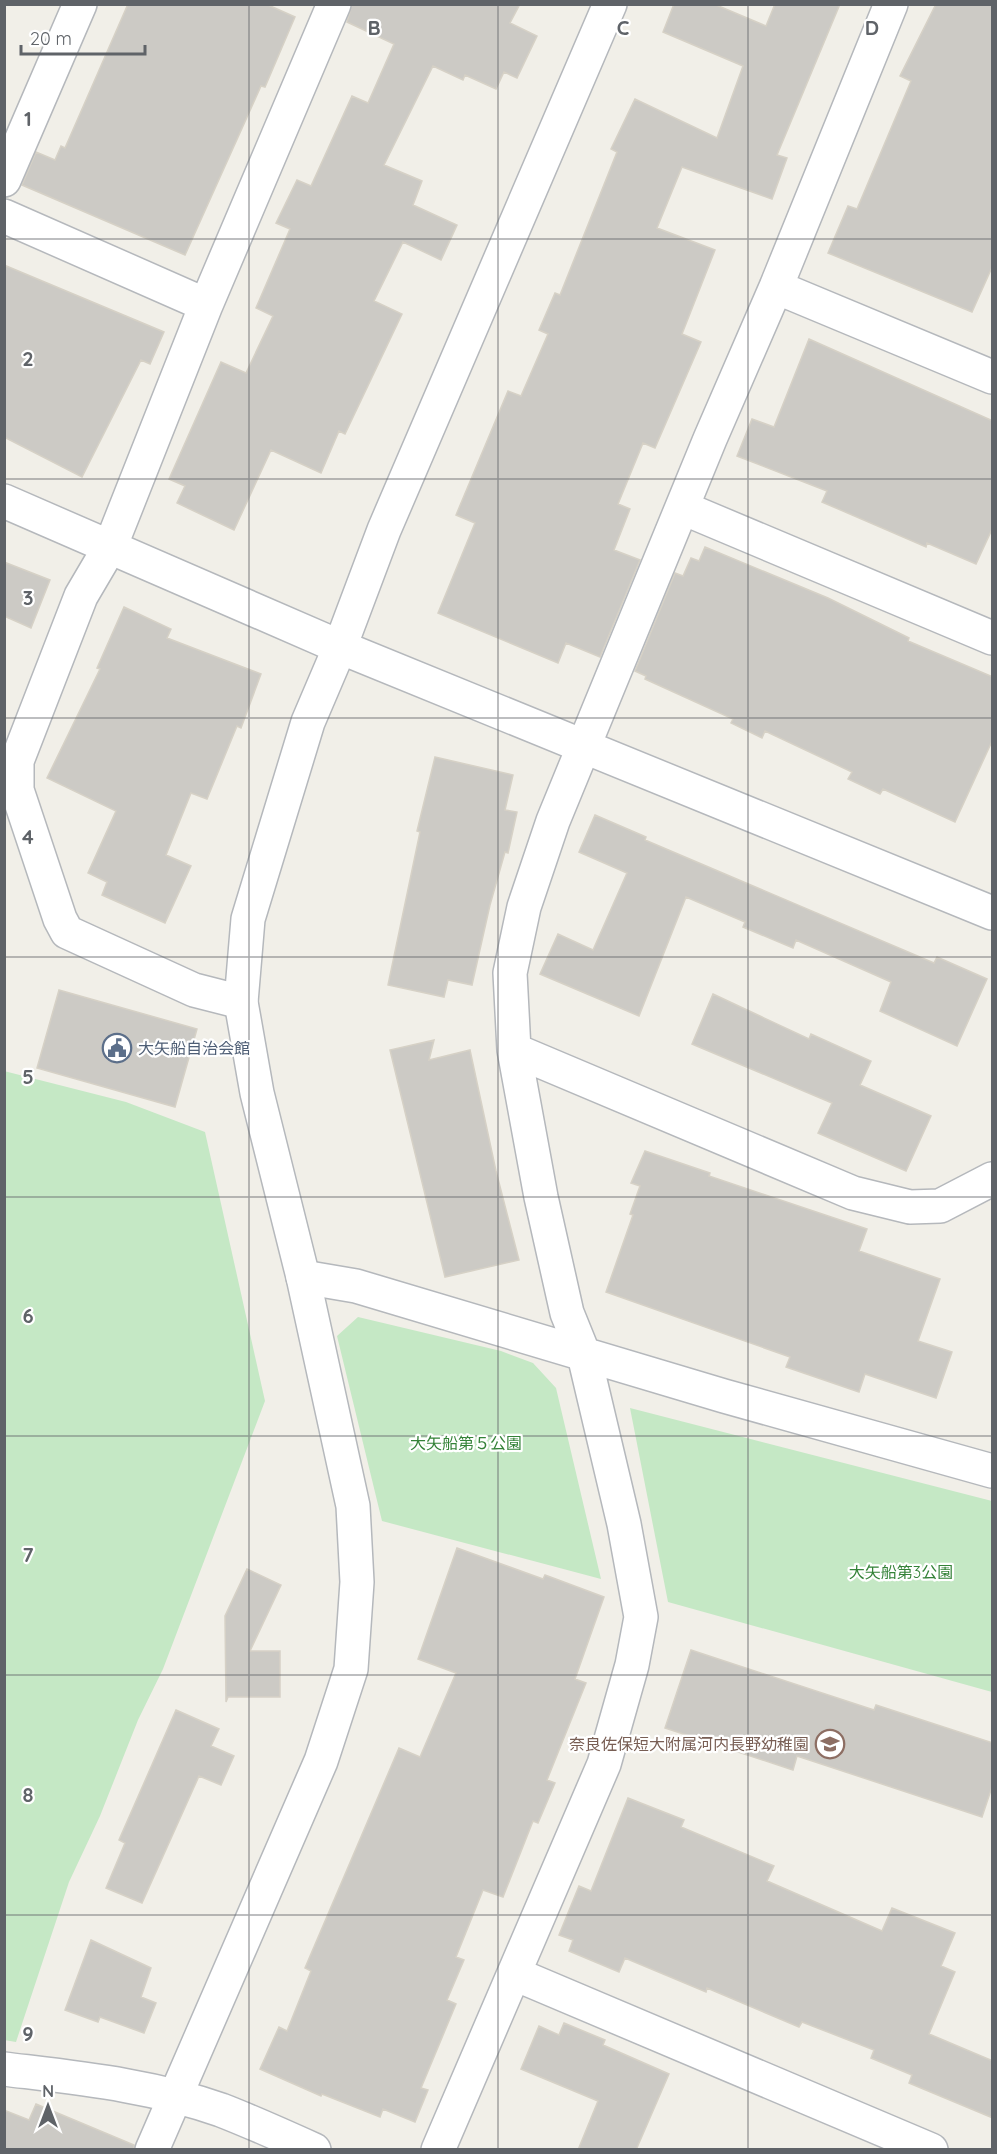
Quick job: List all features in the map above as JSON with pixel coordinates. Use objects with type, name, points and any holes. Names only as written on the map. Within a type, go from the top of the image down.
[{"type":"street","points":[[4,180],[80,4]]},
{"type":"street","points":[[241,1002],[194,990],[67,933],[17,790],[17,761],[81,596],[111,545],[206,305],[334,4]]},
{"type":"street","points":[[152,2150],[321,1761],[351,1669],[357,1582],[353,1506],[303,1277],[257,1093],[241,1002],[251,908],[308,722],[340,647],[384,530],[609,4]]},
{"type":"street","points":[[438,2150],[604,1764],[632,1665],[641,1617],[624,1524],[584,1355],[564,1302],[541,1197],[514,1050],[510,973],[524,907],[553,821],[776,287],[891,4]]},
{"type":"street","points":[[4,216],[206,305]]},
{"type":"street","points":[[776,287],[993,377]]},
{"type":"street","points":[[4,501],[111,545],[340,647],[993,914]]},
{"type":"street","points":[[683,508],[993,638]]},
{"type":"street","points":[[514,1050],[853,1193],[910,1207],[940,1206],[993,1179]]},
{"type":"street","points":[[303,1277],[356,1286],[584,1355],[993,1471]]},
{"type":"street","points":[[515,1974],[931,2150]]},
{"type":"street","points":[[4,2069],[109,2082],[174,2096],[221,2110],[314,2150]]},
{"type":"green space","points":[[4,1071],[126,1102],[205,1132],[265,1401],[163,1669],[138,1720],[100,1816],[69,1882],[16,2042],[4,2040]]},
{"type":"green space","name":"大矢船第５公園","points":[[358,1317],[501,1351],[533,1363],[556,1388],[601,1579],[382,1521],[337,1336]]},
{"type":"green space","name":"大矢船第3公園","points":[[630,1408],[992,1501],[992,1692],[668,1602]]},
{"type":"building","points":[[128,4],[266,4],[295,17],[265,87],[261,86],[185,255],[22,185],[36,152],[55,160],[61,146],[65,148]]},
{"type":"building","points":[[352,4],[520,4],[510,23],[537,36],[517,78],[504,72],[496,89],[465,75],[463,80],[433,66],[384,165],[422,181],[413,205],[457,225],[441,260],[403,242],[374,301],[402,314],[345,434],[339,431],[321,473],[271,450],[234,530],[177,503],[185,486],[169,479],[221,362],[246,373],[273,316],[256,308],[290,229],[276,223],[297,180],[311,186],[352,96],[368,103],[394,44],[347,22]]},
{"type":"building","points":[[674,4],[714,4],[766,26],[775,4],[840,4],[777,155],[787,158],[772,199],[682,167],[657,228],[715,250],[682,334],[701,342],[655,448],[643,443],[618,504],[630,509],[614,550],[640,560],[600,657],[566,643],[558,663],[438,613],[475,523],[456,515],[508,391],[521,396],[548,334],[539,330],[555,293],[560,295],[617,152],[611,149],[635,99],[717,138],[743,66],[663,32]]},
{"type":"building","points":[[936,4],[993,4],[993,265],[972,312],[828,253],[848,206],[857,209],[911,81],[900,76]]},
{"type":"building","points":[[4,265],[164,332],[150,364],[141,360],[82,477],[4,437]]},
{"type":"building","points":[[809,339],[993,421],[993,527],[976,564],[927,543],[926,547],[822,502],[827,491],[737,456],[752,419],[774,427]]},
{"type":"building","points":[[705,547],[828,598],[909,638],[908,641],[993,677],[993,739],[955,822],[883,789],[880,794],[848,779],[852,772],[765,731],[762,738],[731,723],[733,719],[645,679],[646,676],[635,671],[675,573],[683,576],[691,558],[699,561]]},
{"type":"building","points":[[4,562],[50,580],[31,628],[4,616]]},
{"type":"building","points":[[124,607],[171,629],[167,638],[261,674],[241,728],[237,726],[207,799],[191,793],[166,855],[191,866],[165,923],[102,895],[107,882],[88,873],[116,811],[47,778],[100,669],[97,668]]},
{"type":"building","points":[[435,757],[513,775],[505,810],[517,812],[508,853],[505,852],[490,905],[472,985],[448,980],[444,997],[388,985],[420,832],[417,831]]},
{"type":"building","points":[[595,815],[646,837],[645,840],[934,963],[937,957],[987,979],[957,1046],[880,1011],[891,982],[796,940],[793,948],[743,927],[745,922],[686,897],[639,1016],[540,974],[558,934],[593,950],[627,873],[579,852]]},
{"type":"building","name":"大矢船自治会館","points":[[59,990],[197,1029],[175,1107],[37,1068]]},
{"type":"building","points":[[713,994],[809,1039],[811,1034],[871,1061],[860,1085],[931,1116],[906,1171],[818,1133],[832,1103],[692,1044]]},
{"type":"building","points":[[434,1040],[429,1060],[470,1050],[496,1171],[519,1260],[445,1277],[390,1050]]},
{"type":"building","points":[[645,1151],[710,1173],[709,1176],[867,1229],[859,1251],[940,1279],[918,1341],[952,1352],[936,1398],[865,1374],[859,1392],[786,1367],[790,1357],[606,1292],[633,1215],[630,1214],[640,1186],[631,1183]]},
{"type":"building","points":[[457,1548],[543,1579],[545,1575],[604,1597],[575,1679],[586,1683],[547,1780],[555,1783],[538,1823],[533,1821],[503,1897],[483,1890],[456,1957],[464,1960],[447,2000],[456,2004],[421,2088],[428,2090],[415,2122],[383,2109],[380,2117],[322,2094],[321,2096],[260,2069],[279,2027],[287,2031],[311,1971],[305,1968],[399,1748],[420,1757],[456,1673],[418,1659]]},
{"type":"building","points":[[247,1569],[281,1585],[250,1651],[280,1651],[280,1697],[228,1697],[226,1702],[225,1616]]},
{"type":"building","points":[[691,1650],[874,1710],[876,1705],[993,1743],[993,1784],[982,1817],[797,1756],[793,1770],[665,1728]]},
{"type":"building","points":[[176,1710],[219,1729],[211,1746],[234,1756],[221,1785],[199,1776],[142,1903],[106,1888],[125,1843],[119,1840]]},
{"type":"building","points":[[628,1798],[684,1820],[681,1827],[774,1866],[767,1881],[882,1931],[892,1908],[955,1933],[941,1966],[955,1972],[929,2034],[993,2061],[993,2118],[909,2083],[912,2075],[871,2058],[874,2050],[802,2022],[799,2027],[707,1988],[706,1992],[625,1958],[619,1972],[569,1951],[573,1940],[559,1935],[579,1886],[591,1891]]},
{"type":"building","points":[[91,1940],[151,1968],[141,1997],[156,2003],[144,2033],[100,2017],[98,2022],[65,2010]]},
{"type":"building","points":[[564,2023],[605,2040],[603,2045],[669,2074],[636,2150],[578,2150],[598,2101],[521,2069],[539,2026],[559,2035]]},
{"type":"building","points":[[36,2104],[134,2145],[134,2150],[4,2150],[4,2110],[29,2120]]},
{"type":"place","name":"大矢船自治会館","points":[[117,1048]]},
{"type":"place","name":"奈良佐保短大附属河内長野幼稚園","points":[[830,1744]]}]
